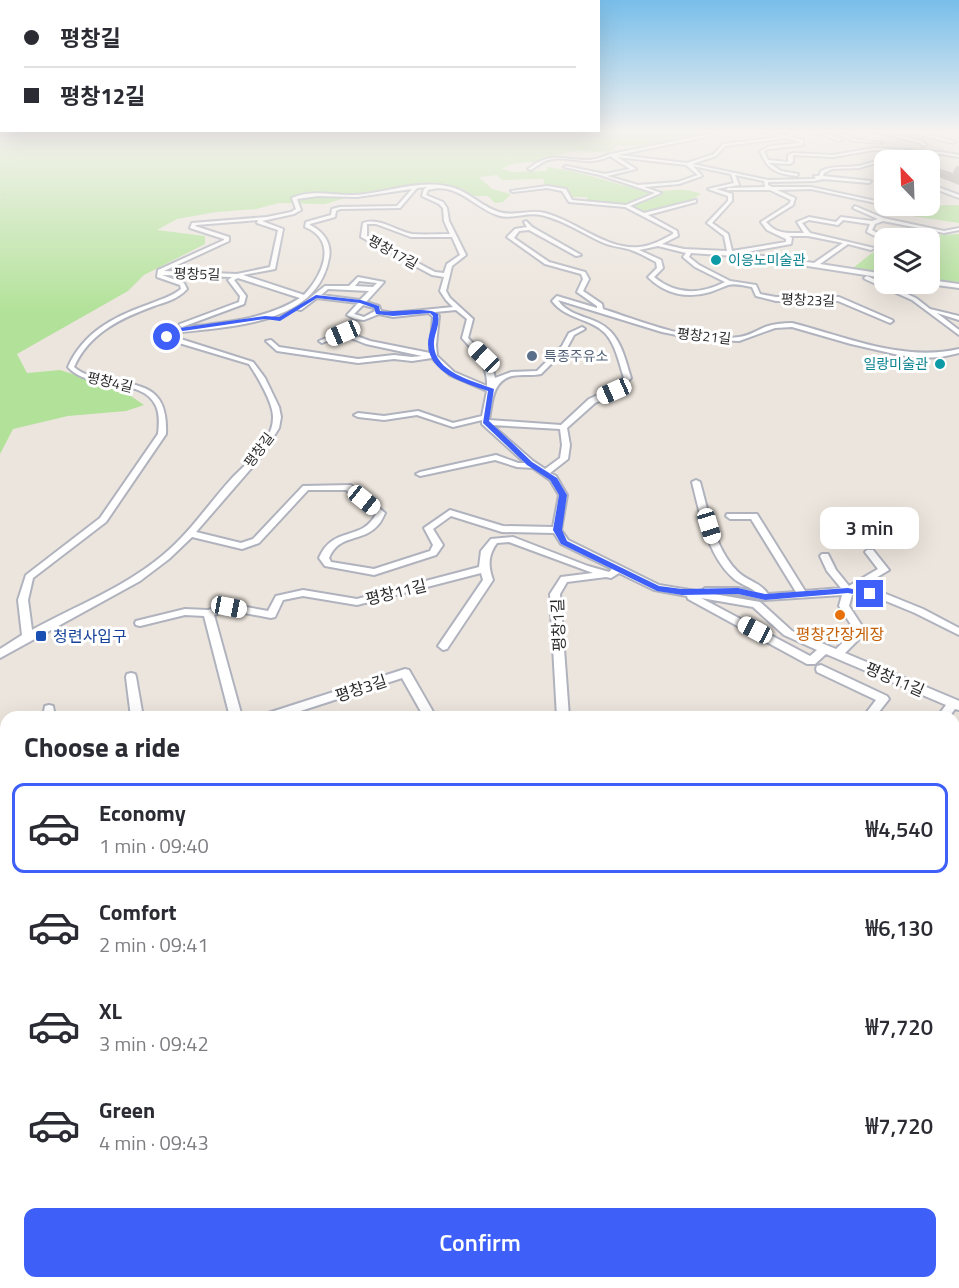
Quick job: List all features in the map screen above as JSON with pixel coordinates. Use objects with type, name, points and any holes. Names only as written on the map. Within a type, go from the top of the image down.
[{"type":"street","points":[[158,273],[226,241],[227,238],[218,234],[192,227],[201,222],[261,219],[298,212],[294,198],[303,195],[321,193],[347,196],[389,191]]},
{"type":"street","points":[[172,331],[265,318],[285,311],[303,297],[323,276],[327,250],[325,239],[321,233],[307,226],[308,223],[333,216],[334,210],[344,207],[385,209],[398,207],[412,191]]},
{"type":"street","points":[[425,191],[424,196],[441,203],[445,208],[444,220],[452,236],[460,245],[463,255],[448,265],[443,291],[470,319],[465,338],[484,357],[490,367],[492,390]]},
{"type":"street","points":[[459,191],[496,213],[509,216],[544,213],[610,245],[632,249],[659,261],[660,268],[651,277],[674,292],[697,294],[729,282]]},
{"type":"street","points":[[565,191],[571,201],[626,207],[675,231],[676,235],[658,244],[632,249]]},
{"type":"street","points":[[626,207],[659,193],[652,191]]},
{"type":"street","points":[[717,191],[730,195],[730,201],[709,223],[726,235],[730,253]]},
{"type":"street","points":[[730,253],[789,243],[789,238],[769,228],[763,222],[791,205],[793,199],[778,191]]},
{"type":"street","points":[[825,191],[874,202]]},
{"type":"street","points":[[945,191],[959,197]]},
{"type":"street","points":[[644,215],[694,201]]},
{"type":"street","points":[[855,207],[882,219],[944,232],[959,229]]},
{"type":"street","points":[[835,212],[841,218],[873,223],[882,219]]},
{"type":"street","points":[[522,214],[530,228],[578,255]]},
{"type":"street","name":"평창17길","points":[[359,217],[411,235],[452,236]]},
{"type":"street","points":[[808,234],[799,222],[809,218],[838,224],[841,218]]},
{"type":"street","name":"평창5길","points":[[158,273],[236,275],[262,272],[273,268],[282,229],[264,225],[259,222],[261,219]]},
{"type":"street","name":"평창17길","points":[[376,223],[365,223],[364,237],[434,274],[445,275]]},
{"type":"street","points":[[873,223],[869,231],[874,234]]},
{"type":"street","name":"평창21길","points":[[530,228],[517,230],[510,237],[547,262],[583,273],[586,279],[580,292],[600,305],[600,310],[666,332],[732,340],[746,338],[776,324],[792,325],[914,356],[949,354],[959,351]]},
{"type":"street","points":[[781,235],[808,234],[871,248]]},
{"type":"street","points":[[814,266],[847,243]]},
{"type":"street","points":[[658,244],[668,249],[730,253],[874,274]]},
{"type":"street","name":"평창23길","points":[[689,251],[687,257],[696,266],[729,282],[754,286],[758,295],[776,299],[839,299],[890,321]]},
{"type":"street","points":[[845,270],[898,291],[928,309],[959,333]]},
{"type":"street","name":"평창4길","points":[[27,635],[23,600],[29,577],[103,520],[162,434],[164,419],[162,405],[152,395],[137,388],[80,375],[71,367],[74,357],[100,330],[114,320],[171,298],[184,289],[182,284],[159,276],[158,273]]},
{"type":"street","points":[[236,275],[303,297]]},
{"type":"street","name":"평창5길","points":[[172,331],[185,323],[242,303],[243,296],[231,280],[236,275]]},
{"type":"street","points":[[351,287],[357,279],[381,282],[350,315],[359,319],[370,318],[378,312],[393,315],[457,308]]},
{"type":"street","points":[[940,283],[959,286]]},
{"type":"street","points":[[265,318],[280,319],[316,297],[327,287],[374,289]]},
{"type":"street","points":[[316,297],[361,302],[377,307],[378,312]]},
{"type":"street","points":[[358,415],[384,418],[418,413],[453,425],[486,419],[563,427],[592,401],[614,391],[628,378],[613,339],[604,329],[567,313],[555,301],[557,298],[565,299],[600,310]]},
{"type":"street","points":[[928,309],[959,318]]},
{"type":"street","points":[[431,312],[436,316],[436,327],[431,343],[434,356],[441,368],[465,381],[492,390]]},
{"type":"street","points":[[486,419],[492,390],[497,380],[511,374],[539,373],[565,347],[571,334],[582,329]]},
{"type":"street","name":"평창길","points":[[0,654],[27,635],[153,568],[192,534],[213,505],[259,454],[275,431],[278,420],[276,408],[260,374],[251,363],[167,337],[172,331]]},
{"type":"street","points":[[322,341],[343,333],[368,344],[434,356]]},
{"type":"street","points":[[269,341],[277,349],[358,361],[434,356]]},
{"type":"street","points":[[486,419],[514,449],[553,478],[563,495],[557,530],[564,542],[614,572]]},
{"type":"street","points":[[546,472],[564,459],[566,445],[563,427]]},
{"type":"street","points":[[420,474],[496,457],[517,465],[537,466]]},
{"type":"street","points":[[696,482],[714,543],[736,575],[759,587],[765,597]]},
{"type":"street","points":[[192,534],[242,546],[256,541],[306,488],[348,487],[381,513],[378,523],[367,531],[334,541],[326,547],[324,558],[328,564],[374,572],[434,553],[438,545],[428,528],[450,513],[502,529],[557,530]]},
{"type":"street","points":[[730,516],[754,516],[802,594]]},
{"type":"street","points":[[443,646],[488,580],[484,570],[486,551],[494,541],[510,539],[585,568],[614,572]]},
{"type":"street","points":[[837,654],[861,632],[844,606],[852,588],[884,570],[870,552]]},
{"type":"street","points":[[825,556],[832,571],[852,591]]},
{"type":"street","name":"평창11길","points":[[140,623],[185,612],[208,613],[229,607],[271,615],[279,598],[303,593],[357,602],[484,570]]},
{"type":"street","name":"평창1길","points":[[563,711],[555,594],[564,579],[614,572],[643,581]]},
{"type":"street","name":"평창11길","points":[[643,581],[657,588],[756,604],[788,633],[956,705]]},
{"type":"street","points":[[682,592],[738,591],[765,597],[852,591],[883,596],[919,611],[959,632]]},
{"type":"street","name":"평창11길","points":[[682,592],[811,662],[825,649]]},
{"type":"street","points":[[208,613],[234,711]]},
{"type":"street","name":"평창11길","points":[[821,669],[883,699],[874,711]]},
{"type":"street","name":"평창3길","points":[[288,711],[405,674],[427,711]]},
{"type":"street","points":[[131,676],[136,711]]},
{"type":"green space","points":[[0,191],[382,191],[360,194],[325,204],[279,203],[256,209],[216,212],[177,219],[157,230],[205,236],[205,244],[144,275],[128,291],[17,354],[27,373],[60,370],[122,390],[144,405],[126,411],[68,416],[13,429],[0,454],[0,198],[2,198]]},
{"type":"green space","points":[[466,191],[500,191],[511,194],[503,202],[495,203],[488,196],[475,196]]},
{"type":"green space","points":[[569,191],[693,191],[701,194],[691,200],[649,214],[617,204],[587,202],[587,197],[571,197]]},
{"type":"green space","points":[[940,205],[959,205],[959,223],[912,216],[940,216]]},
{"type":"green space","points":[[959,234],[959,282],[940,280],[940,235]]},
{"type":"green space","points":[[874,252],[874,271],[853,268]]},
{"type":"place","name":"이응노미술관","points":[[716,260]]},
{"type":"place","name":"특종주유소","points":[[532,356]]},
{"type":"place","name":"일랑미술관","points":[[940,364]]},
{"type":"place","name":"평창간장게장","points":[[840,615]]},
{"type":"place","name":"청련사입구","points":[[41,636]]},
{"type":"route","points":[[167,337],[172,331],[183,329],[265,318],[280,319],[316,297],[361,302],[377,307],[378,312],[393,315],[431,312],[436,316],[436,327],[431,343],[434,356],[441,368],[465,381],[492,390],[485,422],[530,463],[553,478],[563,495],[557,530],[564,542],[657,588],[682,592],[738,591],[765,597],[848,591],[870,594]]}]
